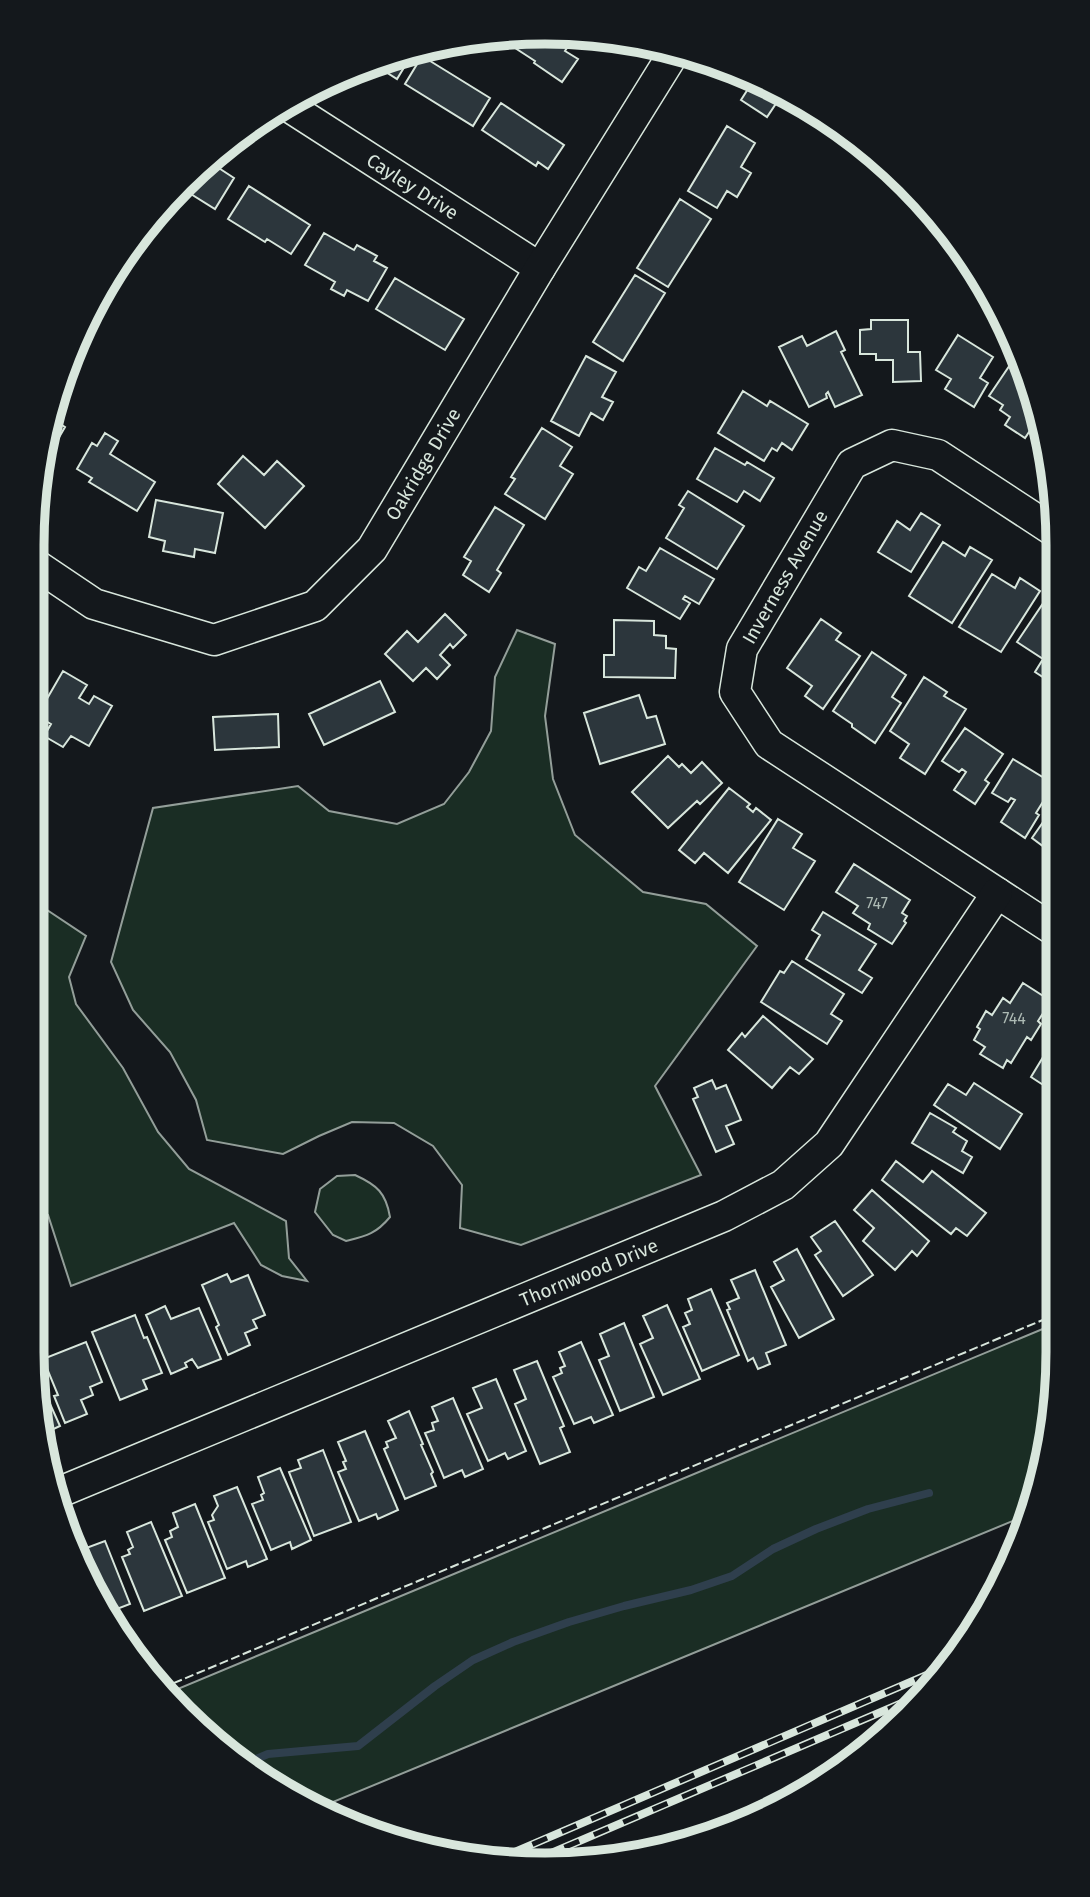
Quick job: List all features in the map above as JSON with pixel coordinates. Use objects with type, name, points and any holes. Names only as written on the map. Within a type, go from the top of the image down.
[{"type":"street","name":"Oakridge Drive","points":[[44,570],[94,604],[214,640],[315,606],[372,549],[540,268],[670,60]]},
{"type":"street","name":"Cayley Drive","points":[[295,110],[540,268]]},
{"type":"street","name":"Inverness Avenue","points":[[1045,525],[938,455],[892,445],[852,464],[742,649],[735,692],[769,744],[1046,925]]},
{"type":"street","name":"Thornwood Drive","points":[[63,1490],[724,1216],[783,1185],[829,1144],[997,893]]},
{"type":"green space","points":[[517,630],[555,644],[545,716],[553,779],[575,835],[643,892],[706,904],[757,946],[655,1086],[701,1175],[521,1245],[460,1228],[462,1185],[433,1146],[394,1123],[352,1122],[283,1154],[207,1140],[196,1100],[170,1052],[133,1010],[111,962],[153,808],[298,786],[329,811],[397,824],[444,804],[469,772],[491,731],[495,677]]},
{"type":"green space","points":[[44,908],[86,936],[69,977],[76,1004],[123,1068],[158,1132],[189,1169],[286,1221],[289,1258],[307,1281],[282,1276],[261,1265],[234,1223],[71,1286],[48,1215],[44,1212]]},
{"type":"green space","points":[[355,1175],[379,1191],[386,1202],[390,1217],[370,1234],[346,1241],[333,1235],[315,1212],[320,1189],[337,1176]]},
{"type":"green space","points":[[1046,1328],[1042,1417],[1037,1450],[1018,1519],[328,1804],[294,1786],[240,1750],[176,1690]]},
{"type":"building","points":[[569,45],[565,51],[578,59],[562,82],[512,46]]},
{"type":"building","points":[[426,58],[490,98],[473,126],[405,84],[420,60]]},
{"type":"building","points":[[406,63],[397,79],[383,70]]},
{"type":"building","points":[[749,87],[778,101],[767,117],[741,100]]},
{"type":"building","points":[[501,103],[564,145],[548,169],[538,162],[536,166],[482,130]]},
{"type":"building","points":[[727,126],[755,143],[741,167],[751,173],[737,197],[727,191],[717,208],[688,191]]},
{"type":"building","points":[[217,167],[234,178],[215,209],[189,193]]},
{"type":"building","points":[[249,186],[310,225],[291,254],[267,239],[265,242],[228,219]]},
{"type":"building","points":[[680,199],[711,219],[668,287],[637,268]]},
{"type":"building","points":[[324,233],[354,250],[357,245],[377,256],[374,261],[387,268],[368,301],[347,290],[344,296],[331,289],[335,282],[305,265]]},
{"type":"building","points":[[635,275],[665,293],[623,361],[593,342]]},
{"type":"building","points":[[395,278],[464,319],[445,350],[376,309]]},
{"type":"building","points":[[871,320],[908,320],[908,352],[920,352],[921,381],[893,382],[893,360],[876,360],[876,354],[860,354],[860,330],[871,329]]},
{"type":"building","points":[[836,331],[845,350],[841,352],[862,395],[835,407],[828,392],[827,398],[809,407],[779,347],[802,336],[807,346]]},
{"type":"building","points":[[958,335],[993,357],[980,378],[988,383],[974,407],[945,389],[951,379],[936,370]]},
{"type":"building","points":[[586,356],[616,372],[602,397],[613,402],[603,420],[591,413],[579,436],[551,421]]},
{"type":"building","points":[[1012,362],[1032,427],[1025,438],[1005,425],[1010,417],[1000,410],[1003,405],[989,396]]},
{"type":"building","points":[[743,391],[767,406],[770,401],[808,424],[792,450],[782,443],[777,451],[772,448],[764,461],[718,433]]},
{"type":"building","points":[[59,423],[65,427],[53,448]]},
{"type":"building","points":[[542,428],[572,447],[560,466],[573,474],[545,519],[505,494],[515,479],[511,477]]},
{"type":"building","points":[[105,433],[118,441],[110,454],[155,482],[137,511],[89,482],[92,478],[77,469],[92,443],[97,446]]},
{"type":"building","points":[[715,448],[774,478],[760,501],[744,491],[737,502],[697,479]]},
{"type":"building","points":[[243,456],[264,475],[277,461],[304,486],[265,528],[218,484]]},
{"type":"building","points":[[688,491],[744,526],[717,569],[666,538],[684,508],[679,505]]},
{"type":"building","points":[[156,500],[223,513],[215,553],[195,549],[194,557],[163,551],[165,541],[149,537]]},
{"type":"building","points":[[495,507],[524,525],[497,570],[501,573],[489,592],[463,575],[471,561],[464,557]]},
{"type":"building","points":[[921,513],[940,525],[911,572],[878,552],[897,521],[910,530]]},
{"type":"building","points":[[943,542],[965,556],[970,547],[992,560],[952,623],[909,596]]},
{"type":"building","points":[[660,548],[714,579],[699,604],[685,596],[683,599],[690,603],[680,619],[627,588],[639,567],[646,571]]},
{"type":"building","points":[[992,574],[1015,588],[1020,578],[1040,591],[1001,652],[959,627]]},
{"type":"building","points":[[1046,599],[1046,679],[1035,672],[1043,659],[1017,642]]},
{"type":"building","points":[[445,614],[466,635],[453,648],[450,644],[440,655],[450,665],[437,679],[426,668],[413,681],[385,654],[407,631],[418,642]]},
{"type":"building","points":[[821,619],[841,633],[836,640],[860,656],[823,709],[805,696],[812,686],[787,668]]},
{"type":"building","points":[[614,620],[654,621],[654,635],[666,636],[666,648],[676,649],[675,678],[604,677],[604,655],[614,655]]},
{"type":"building","points":[[872,652],[906,675],[892,697],[901,703],[875,743],[833,711]]},
{"type":"building","points":[[63,671],[87,685],[79,698],[89,704],[94,696],[112,706],[89,746],[71,736],[63,747],[44,736],[51,724],[44,720],[44,704]]},
{"type":"building","points":[[924,677],[947,692],[944,696],[966,709],[925,774],[900,758],[909,744],[890,731]]},
{"type":"building","points":[[380,681],[395,712],[324,745],[309,714]]},
{"type":"building","points":[[639,695],[647,718],[656,716],[665,744],[600,764],[584,713]]},
{"type":"building","points":[[278,714],[279,747],[215,750],[213,717]]},
{"type":"building","points":[[965,728],[1003,754],[985,780],[989,783],[975,804],[954,790],[966,772],[962,769],[959,772],[942,761]]},
{"type":"building","points":[[668,756],[679,767],[682,764],[691,773],[702,762],[722,783],[700,804],[697,801],[668,828],[632,792]]},
{"type":"building","points":[[1013,759],[1046,779],[1046,797],[1025,838],[1001,822],[1015,800],[1011,798],[1008,802],[992,793]]},
{"type":"building","points":[[729,788],[750,804],[747,807],[753,812],[756,808],[771,820],[728,873],[704,853],[695,863],[679,850]]},
{"type":"building","points":[[1046,818],[1046,848],[1032,838]]},
{"type":"building","points":[[778,819],[802,834],[793,848],[815,861],[784,910],[739,882]]},
{"type":"building","points":[[854,864],[910,900],[902,913],[907,916],[904,921],[906,923],[892,944],[868,929],[870,924],[853,913],[858,906],[836,892]]},
{"type":"building","points":[[823,912],[876,944],[859,970],[872,978],[862,993],[806,959],[820,935],[812,930]]},
{"type":"building","points":[[792,961],[844,994],[831,1014],[842,1021],[827,1044],[761,1002],[780,971],[784,973]]},
{"type":"building","points":[[1023,983],[1046,998],[1046,1009],[1038,1021],[1041,1024],[1031,1040],[1027,1037],[1011,1063],[1007,1060],[1003,1068],[980,1054],[985,1047],[974,1040],[980,1029],[977,1027],[986,1011],[992,1015],[1003,998],[1010,1003]]},
{"type":"building","points":[[763,1016],[813,1059],[799,1074],[790,1067],[772,1088],[728,1050],[742,1033],[745,1037]]},
{"type":"building","points":[[1046,1052],[1046,1087],[1031,1077]]},
{"type":"building","points":[[712,1080],[716,1089],[726,1085],[741,1120],[726,1126],[734,1144],[716,1152],[693,1099],[698,1097],[694,1088]]},
{"type":"building","points":[[974,1083],[1022,1114],[1000,1149],[934,1105],[948,1084],[966,1095]]},
{"type":"building","points":[[930,1113],[956,1128],[953,1132],[967,1141],[962,1151],[972,1157],[963,1173],[912,1143]]},
{"type":"building","points":[[896,1161],[923,1182],[932,1171],[986,1213],[967,1236],[956,1228],[951,1234],[882,1180]]},
{"type":"building","points":[[872,1190],[929,1241],[917,1256],[912,1251],[895,1270],[863,1241],[874,1228],[854,1210]]},
{"type":"building","points":[[835,1221],[873,1275],[843,1296],[815,1255],[821,1251],[811,1237]]},
{"type":"building","points":[[797,1249],[834,1319],[799,1338],[771,1287],[784,1280],[774,1262]]},
{"type":"building","points":[[755,1270],[786,1345],[766,1353],[770,1364],[758,1369],[753,1358],[748,1361],[727,1310],[730,1309],[727,1303],[739,1298],[731,1280]]},
{"type":"building","points":[[227,1274],[231,1282],[248,1275],[265,1315],[253,1320],[257,1328],[245,1333],[250,1345],[228,1355],[202,1285]]},
{"type":"building","points":[[711,1289],[739,1355],[702,1371],[683,1327],[690,1324],[685,1313],[692,1310],[688,1299]]},
{"type":"building","points":[[667,1305],[700,1379],[663,1395],[640,1344],[653,1338],[643,1316]]},
{"type":"building","points":[[165,1306],[171,1319],[199,1308],[221,1359],[198,1368],[192,1359],[185,1363],[187,1367],[171,1374],[146,1315]]},
{"type":"building","points":[[135,1315],[162,1373],[143,1380],[147,1389],[120,1400],[92,1332]]},
{"type":"building","points":[[624,1323],[654,1397],[620,1411],[599,1360],[609,1356],[600,1334]]},
{"type":"building","points":[[86,1342],[102,1382],[90,1387],[93,1395],[81,1400],[87,1414],[65,1423],[54,1396],[58,1395],[44,1359]]},
{"type":"building","points":[[581,1342],[613,1415],[594,1423],[591,1417],[574,1424],[553,1377],[562,1373],[560,1368],[565,1366],[559,1352]]},
{"type":"building","points":[[537,1361],[564,1426],[560,1428],[570,1452],[540,1464],[515,1404],[526,1399],[514,1370]]},
{"type":"building","points":[[496,1379],[526,1451],[508,1459],[505,1453],[488,1461],[467,1414],[482,1408],[473,1388]]},
{"type":"building","points":[[46,1395],[60,1426],[50,1431]]},
{"type":"building","points":[[453,1398],[483,1469],[465,1477],[462,1470],[444,1478],[425,1433],[434,1430],[432,1423],[438,1421],[432,1407]]},
{"type":"building","points":[[409,1411],[436,1486],[405,1499],[384,1449],[388,1447],[386,1442],[396,1438],[388,1421]]},
{"type":"building","points":[[365,1431],[398,1510],[378,1519],[376,1514],[359,1521],[338,1472],[346,1469],[343,1462],[346,1461],[338,1442]]},
{"type":"building","points":[[323,1450],[351,1522],[314,1536],[289,1472],[301,1468],[298,1460]]},
{"type":"building","points":[[280,1468],[311,1540],[292,1549],[290,1542],[271,1550],[252,1504],[263,1500],[261,1495],[264,1493],[258,1477]]},
{"type":"building","points":[[237,1487],[267,1559],[248,1567],[246,1561],[227,1569],[208,1522],[214,1520],[212,1515],[218,1506],[214,1496]]},
{"type":"building","points":[[195,1504],[225,1578],[187,1593],[165,1540],[172,1537],[170,1531],[178,1527],[173,1513]]},
{"type":"building","points":[[151,1522],[182,1596],[144,1611],[122,1557],[130,1554],[128,1550],[133,1547],[127,1532]]},
{"type":"building","points":[[105,1541],[130,1604],[115,1610],[84,1549]]},
{"type":"waterway","points":[[254,1760],[268,1754],[358,1746],[473,1660],[513,1642],[569,1622],[691,1590],[732,1576],[773,1549],[816,1529],[868,1509],[929,1493]]},
{"type":"railway","points":[[514,1852],[929,1674]]},
{"type":"railway","points":[[552,1853],[902,1703]]},
{"type":"fence","points":[[170,1684],[1046,1319]]}]
